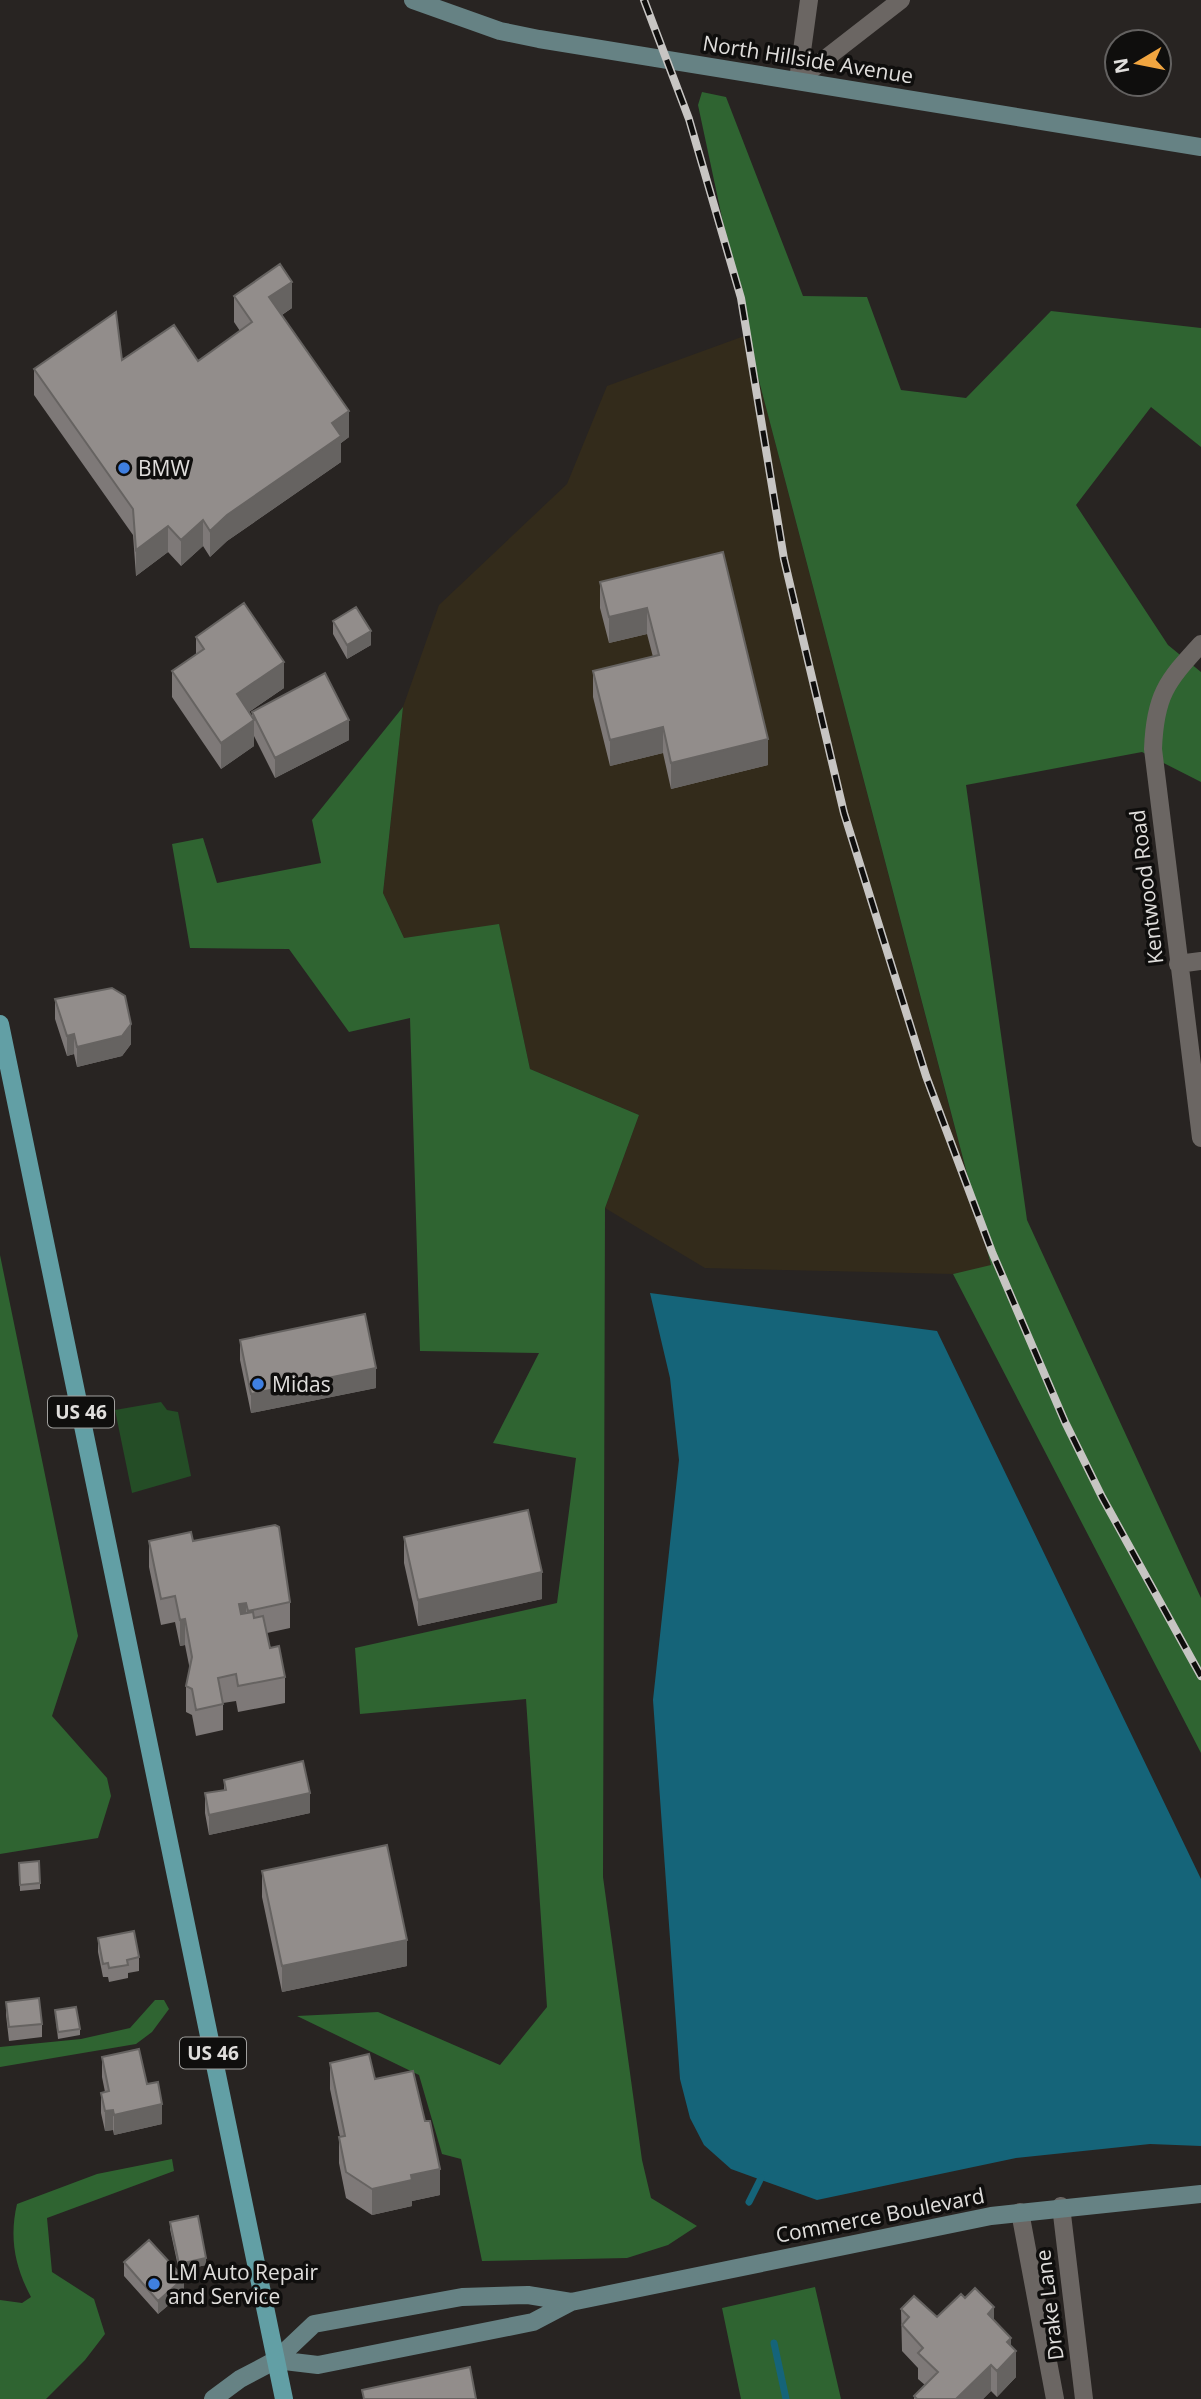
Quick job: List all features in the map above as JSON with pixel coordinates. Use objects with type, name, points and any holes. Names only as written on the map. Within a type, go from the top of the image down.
[{"type":"main road","name":"North Hillside Avenue","points":[[413,0],[500,31],[539,39],[1201,147]]},
{"type":"main road","name":"US 46","points":[[0,1024],[284,2399]]},
{"type":"main road","name":"Commerce Boulevard","points":[[276,2360],[318,2365],[533,2322],[571,2302],[881,2237],[1061,2206],[1201,2193]]},
{"type":"main road","name":"Commerce Boulevard","points":[[276,2360],[314,2324],[404,2306],[461,2297],[528,2295],[571,2302]]},
{"type":"main road","points":[[213,2399],[240,2379],[276,2360]]},
{"type":"street","points":[[797,80],[809,0]]},
{"type":"street","points":[[797,80],[901,0]]},
{"type":"street","name":"Kentwood Road","points":[[1201,644],[1164,685],[1154,722],[1153,749],[1201,1138]]},
{"type":"street","points":[[1178,964],[1201,961]]},
{"type":"street","name":"Drake Lane","points":[[1061,2206],[1078,2399]]},
{"type":"street","name":"Drake Lane","points":[[1020,2212],[1055,2399]]},
{"type":"shaded area","points":[[747,335],[991,1266],[953,1274],[705,1268],[605,1208],[639,1115],[530,1069],[499,925],[404,938],[383,893],[403,707],[439,605],[567,484],[607,386]]},
{"type":"green space","points":[[702,92],[726,97],[803,296],[867,297],[901,390],[966,398],[1051,311],[1201,328],[1201,447],[1151,407],[1076,505],[1168,645],[1201,672],[1201,782],[1142,752],[966,785],[1027,1220],[1201,1598],[1201,1753],[953,1274],[991,1265],[747,335],[698,105]]},
{"type":"green space","points":[[403,707],[383,893],[404,938],[499,924],[530,1069],[639,1115],[605,1208],[603,1877],[642,2160],[651,2198],[697,2226],[668,2245],[627,2258],[482,2261],[461,2159],[442,2154],[419,2075],[297,2016],[378,2012],[500,2065],[547,2007],[526,1699],[360,1714],[355,1648],[557,1603],[576,1458],[493,1443],[539,1353],[420,1351],[410,1018],[349,1032],[289,949],[190,948],[172,844],[203,838],[217,883],[321,863],[312,820]]},
{"type":"green space","points":[[0,1255],[78,1636],[52,1716],[107,1778],[111,1796],[98,1838],[0,1854]]},
{"type":"green space","points":[[161,1402],[167,1410],[178,1412],[191,1476],[132,1493],[115,1410]]},
{"type":"green space","points":[[155,2000],[164,2000],[169,2009],[152,2032],[136,2044],[0,2067],[0,2047],[81,2039],[130,2028]]},
{"type":"green space","points":[[172,2159],[174,2171],[47,2218],[52,2272],[94,2299],[105,2334],[85,2360],[46,2399],[0,2399],[0,2300],[22,2303],[31,2297],[15,2252],[17,2204],[97,2174]]},
{"type":"green space","points":[[815,2287],[841,2399],[741,2399],[722,2308]]},
{"type":"water","points":[[650,1293],[937,1331],[1201,1879],[1201,2146],[1150,2144],[1016,2158],[817,2200],[731,2169],[704,2145],[690,2118],[680,2079],[653,1700],[679,1460],[670,1378]]},
{"type":"building","points":[[280,264],[292,282],[269,297],[349,411],[332,423],[341,436],[227,515],[210,531],[203,520],[181,540],[168,526],[136,550],[133,509],[34,369],[116,312],[122,360],[174,325],[198,361],[252,322],[234,296]]},
{"type":"building","points":[[723,552],[768,739],[671,763],[663,727],[610,740],[593,671],[659,655],[647,608],[609,617],[600,582]]},
{"type":"building","points":[[244,603],[284,662],[237,694],[254,720],[221,743],[172,671],[204,649],[196,637]]},
{"type":"building","points":[[356,607],[371,631],[347,645],[333,621]]},
{"type":"building","points":[[325,673],[349,720],[275,758],[252,712]]},
{"type":"building","points":[[112,988],[125,996],[131,1024],[122,1036],[77,1047],[74,1034],[67,1036],[55,999]]},
{"type":"building","points":[[365,1314],[376,1368],[251,1394],[240,1340]]},
{"type":"building","points":[[528,1510],[542,1572],[418,1600],[404,1537]]},
{"type":"building","points":[[275,1525],[279,1527],[290,1602],[248,1611],[246,1603],[239,1604],[241,1614],[253,1612],[254,1618],[263,1616],[270,1648],[279,1646],[285,1677],[238,1686],[236,1674],[218,1678],[223,1704],[196,1710],[192,1689],[186,1686],[192,1657],[185,1619],[180,1620],[175,1596],[161,1599],[149,1541],[191,1532],[193,1541]]},
{"type":"building","points":[[303,1761],[310,1793],[209,1815],[205,1793],[226,1790],[224,1780]]},
{"type":"building","points":[[387,1845],[407,1940],[282,1966],[262,1871]]},
{"type":"building","points":[[39,1861],[40,1883],[20,1885],[19,1863]]},
{"type":"building","points":[[134,1931],[139,1957],[127,1960],[128,1965],[109,1968],[108,1963],[103,1964],[98,1938]]},
{"type":"building","points":[[39,1998],[42,2024],[9,2027],[6,2002]]},
{"type":"building","points":[[76,2007],[80,2029],[58,2032],[55,2010]]},
{"type":"building","points":[[139,2049],[147,2084],[158,2082],[162,2104],[114,2115],[113,2110],[105,2111],[101,2093],[109,2091],[102,2057]]},
{"type":"building","points":[[369,2054],[375,2079],[413,2071],[425,2121],[430,2121],[440,2169],[411,2175],[412,2180],[372,2189],[346,2172],[339,2137],[345,2136],[330,2063]]},
{"type":"building","points":[[198,2216],[206,2258],[179,2264],[170,2222]]},
{"type":"building","points":[[149,2240],[184,2278],[158,2301],[124,2262]]},
{"type":"building","points":[[975,2288],[994,2307],[988,2314],[1011,2338],[1007,2342],[1016,2351],[997,2371],[991,2365],[956,2399],[917,2399],[914,2396],[938,2372],[918,2353],[923,2348],[902,2325],[909,2317],[901,2309],[914,2296],[937,2317],[961,2294],[965,2298]]},
{"type":"building","points":[[470,2367],[476,2399],[364,2399],[362,2390]]},
{"type":"waterway","points":[[749,2202],[761,2178]]},
{"type":"waterway","points":[[774,2343],[786,2399]]},
{"type":"railway","points":[[644,0],[689,119],[741,298],[784,559],[844,813],[926,1076],[992,1252],[1065,1422],[1102,1497],[1201,1676]]},
{"type":"place","name":"BMW","points":[[124,468]]},
{"type":"place","name":"Midas","points":[[258,1384]]},
{"type":"place","name":"LM Auto Repair and Service","points":[[154,2284]]}]
